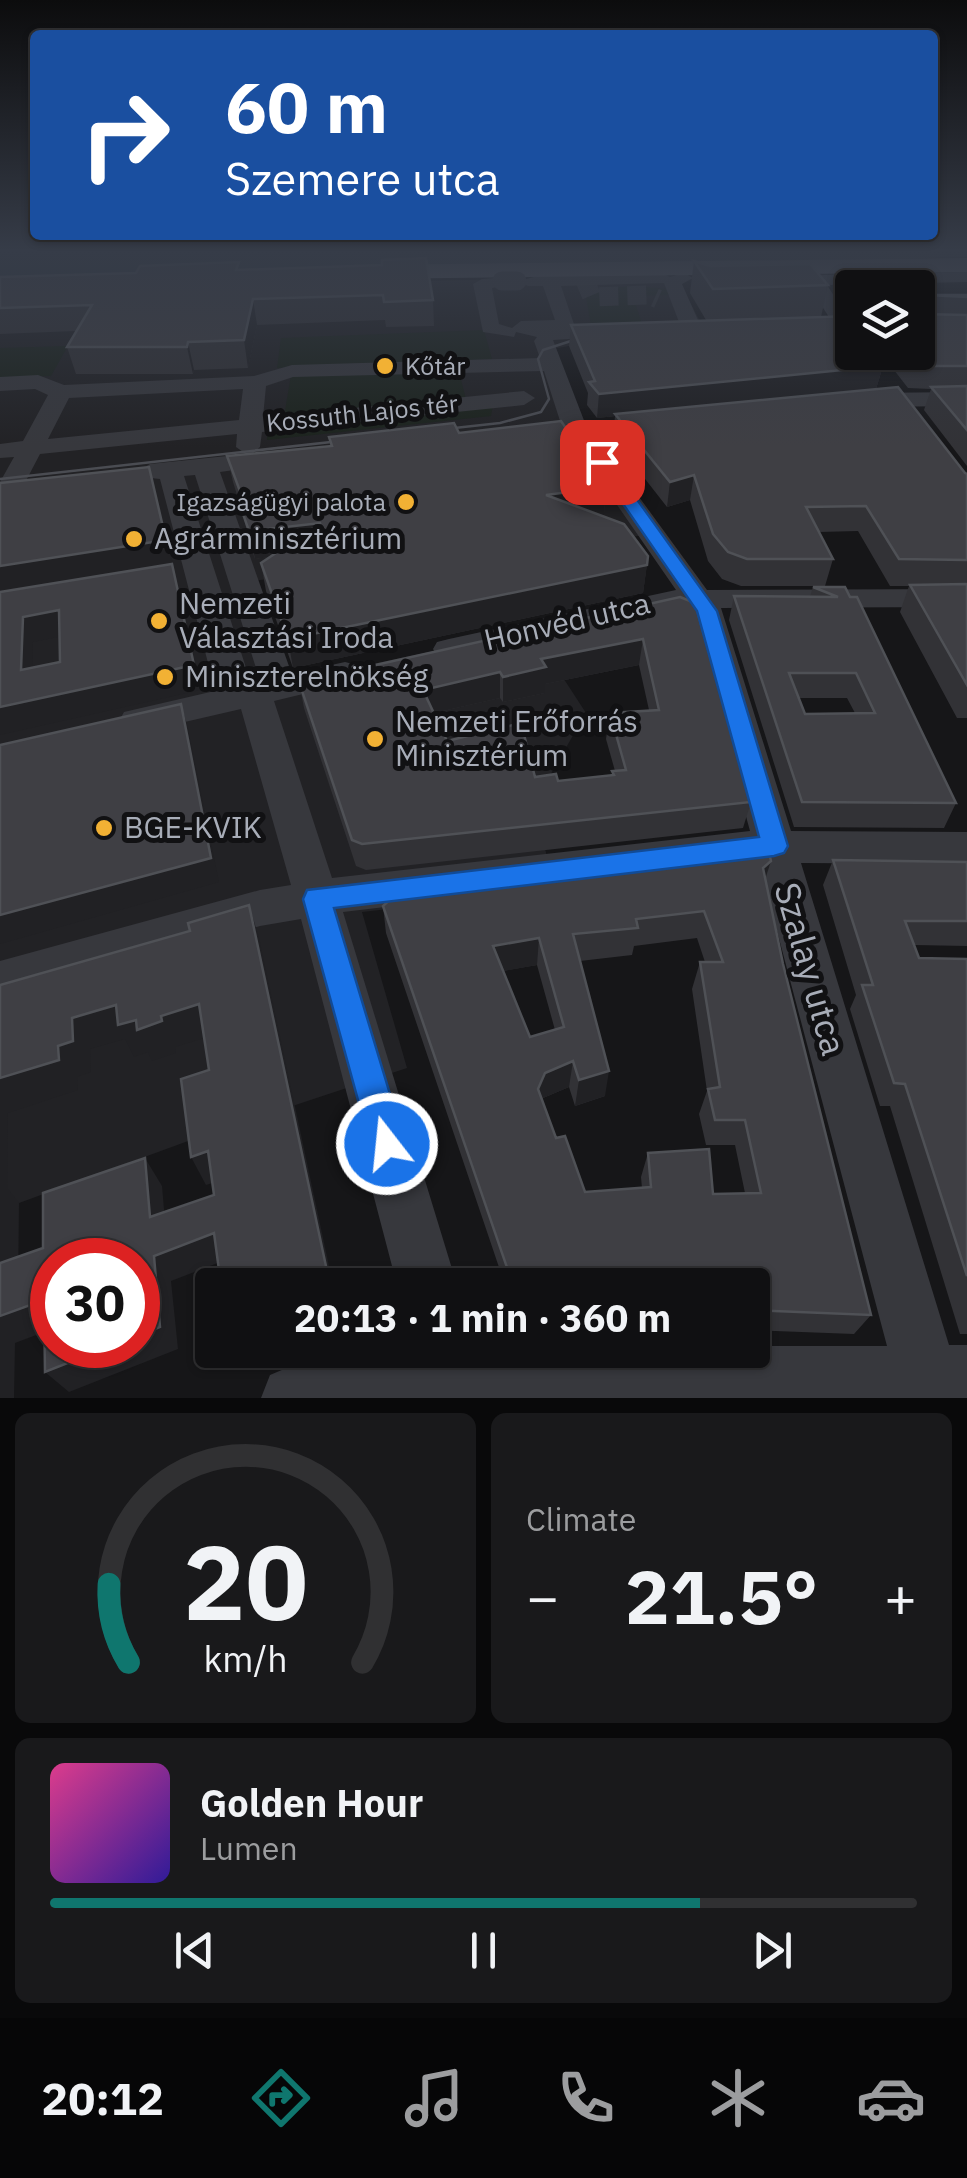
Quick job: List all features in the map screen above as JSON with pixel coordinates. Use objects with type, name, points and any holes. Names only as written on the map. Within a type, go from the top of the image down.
[{"type":"street","name":"Kossuth Lajos tér","points":[[0,451],[476,401],[517,410],[514,330],[490,328],[488,317]]},
{"type":"street","points":[[556,317],[558,330]]},
{"type":"street","points":[[514,330],[687,329],[681,317]]},
{"type":"street","points":[[820,327],[835,328]]},
{"type":"street","points":[[558,330],[544,342],[567,428],[614,427]]},
{"type":"street","name":"Kossuth Lajos tér","points":[[466,364],[476,401]]},
{"type":"street","name":"Kossuth Lajos tér","points":[[0,384],[38,382],[61,392],[255,382],[292,371],[552,364]]},
{"type":"street","name":"Kossuth Lajos tér","points":[[248,462],[255,382]]},
{"type":"street","points":[[893,391],[921,429]]},
{"type":"street","points":[[836,403],[893,391],[967,399]]},
{"type":"street","points":[[5,488],[61,392]]},
{"type":"street","name":"Szalay utca","points":[[567,428],[700,597],[710,618],[774,846],[947,1376]]},
{"type":"street","name":"Kossuth Lajos tér","points":[[119,476],[307,455]]},
{"type":"street","points":[[205,466],[254,576],[274,669],[254,694]]},
{"type":"street","points":[[170,470],[185,574],[230,682],[254,694],[423,1268]]},
{"type":"street","points":[[5,488],[37,485]]},
{"type":"street","name":"Honvéd utca","points":[[413,658],[666,599],[967,598]]},
{"type":"street","points":[[97,731],[374,666]]},
{"type":"street","points":[[0,982],[260,908],[317,899],[774,846],[967,848]]},
{"type":"street","points":[[293,1398],[357,1370],[453,1375],[947,1376]]},
{"type":"shaded area","points":[[0,317],[698,317],[709,338],[580,344],[552,349],[587,430],[664,533],[251,581],[288,682],[532,630],[586,713],[534,803],[555,890],[362,912],[407,1068],[199,1137],[0,1210]]},
{"type":"shaded area","points":[[589,317],[640,317],[642,324],[591,326]]},
{"type":"shaded area","points":[[484,330],[492,359],[277,368],[281,338]]},
{"type":"shaded area","points":[[68,346],[51,376],[0,378],[0,348]]},
{"type":"shaded area","points":[[458,368],[466,399],[284,417],[291,375]]},
{"type":"shaded area","points":[[493,404],[491,416],[267,440],[268,425]]},
{"type":"building","points":[[85,317],[249,317],[244,340],[188,342],[187,347],[67,347]]},
{"type":"building","points":[[835,317],[835,370],[842,370],[599,394],[589,382],[595,381],[571,325]]},
{"type":"building","points":[[935,317],[967,317],[967,366],[935,366]]},
{"type":"building","points":[[967,386],[967,430],[931,387]]},
{"type":"building","points":[[898,387],[967,474],[967,560],[899,559],[866,506],[806,507],[833,559],[747,559],[728,552],[713,534],[694,475],[670,482],[615,414]]},
{"type":"building","points":[[561,421],[606,487],[546,495],[624,524],[648,556],[647,565],[288,639],[261,563],[321,523],[249,531],[243,514],[248,513],[227,456],[332,446],[329,437],[454,423],[459,433]]},
{"type":"building","points":[[149,467],[166,540],[0,566],[0,483]]},
{"type":"building","points":[[172,564],[194,665],[0,707],[0,592]],"holes":[[[59,610],[60,662],[21,670],[23,617]]]},
{"type":"building","points":[[967,584],[967,685],[910,585]]},
{"type":"building","points":[[813,587],[845,587],[850,597],[857,597],[956,803],[802,802],[734,596],[838,597]],"holes":[[[789,673],[856,673],[875,713],[805,714]]]},
{"type":"building","points":[[680,597],[695,603],[751,802],[362,844],[352,840],[299,682]],"holes":[[[643,639],[659,710],[610,713],[626,770],[612,771],[614,775],[558,781],[556,774],[535,777],[521,723],[447,741],[423,690],[500,672],[503,677],[546,667],[541,659]]]},
{"type":"building","name":"BGE-KVIK","points":[[181,704],[211,858],[0,915],[0,745]]},
{"type":"building","points":[[750,849],[759,849],[770,857],[763,868],[783,964],[871,1315],[770,1311],[770,1268],[507,1268],[383,906],[401,889],[745,856]],"holes":[[[704,911],[723,962],[700,962],[720,1087],[708,1089],[715,1120],[745,1120],[761,1193],[713,1194],[709,1149],[648,1153],[651,1187],[585,1192],[565,1136],[556,1138],[538,1089],[545,1073],[573,1061],[579,1080],[609,1071],[573,934],[638,928],[636,919]],[[539,938],[564,1027],[530,1037],[493,946]]]},
{"type":"building","points":[[833,860],[967,862],[967,921],[905,921],[919,958],[967,959],[967,1276],[905,1084],[894,1083],[862,985],[873,985]]},
{"type":"building","points":[[249,905],[326,1268],[219,1268],[214,1233],[160,1254],[160,1238],[43,1238],[43,1193],[145,1158],[150,1217],[214,1195],[208,1151],[191,1157],[181,1079],[209,1070],[199,1004],[161,1016],[162,1021],[137,1030],[136,1020],[118,1025],[116,1005],[72,1018],[73,1041],[58,1046],[59,1060],[0,1078],[0,985],[190,931],[188,923]]},
{"type":"building","points":[[30,1253],[30,1305],[0,1316],[0,1263]]},
{"type":"tram line","points":[[427,431],[500,423],[541,412],[549,399],[538,359],[543,350],[574,340],[607,337]]},
{"type":"tram line","points":[[0,479],[358,439]]},
{"type":"place","name":"Kőtár","points":[[385,366]]},
{"type":"place","name":"Igazságügyi palota","points":[[406,502]]},
{"type":"place","name":"Agrárminisztérium","points":[[134,539]]},
{"type":"place","name":"Nemzeti Választási Iroda","points":[[159,621]]},
{"type":"place","name":"Miniszterelnökség","points":[[165,677]]},
{"type":"place","name":"Nemzeti Erőforrás Minisztérium","points":[[375,739]]},
{"type":"place","name":"BGE-KVIK","points":[[104,828]]},
{"type":"route","points":[[387,1144],[317,899],[774,846],[707,611],[602,462]]}]
